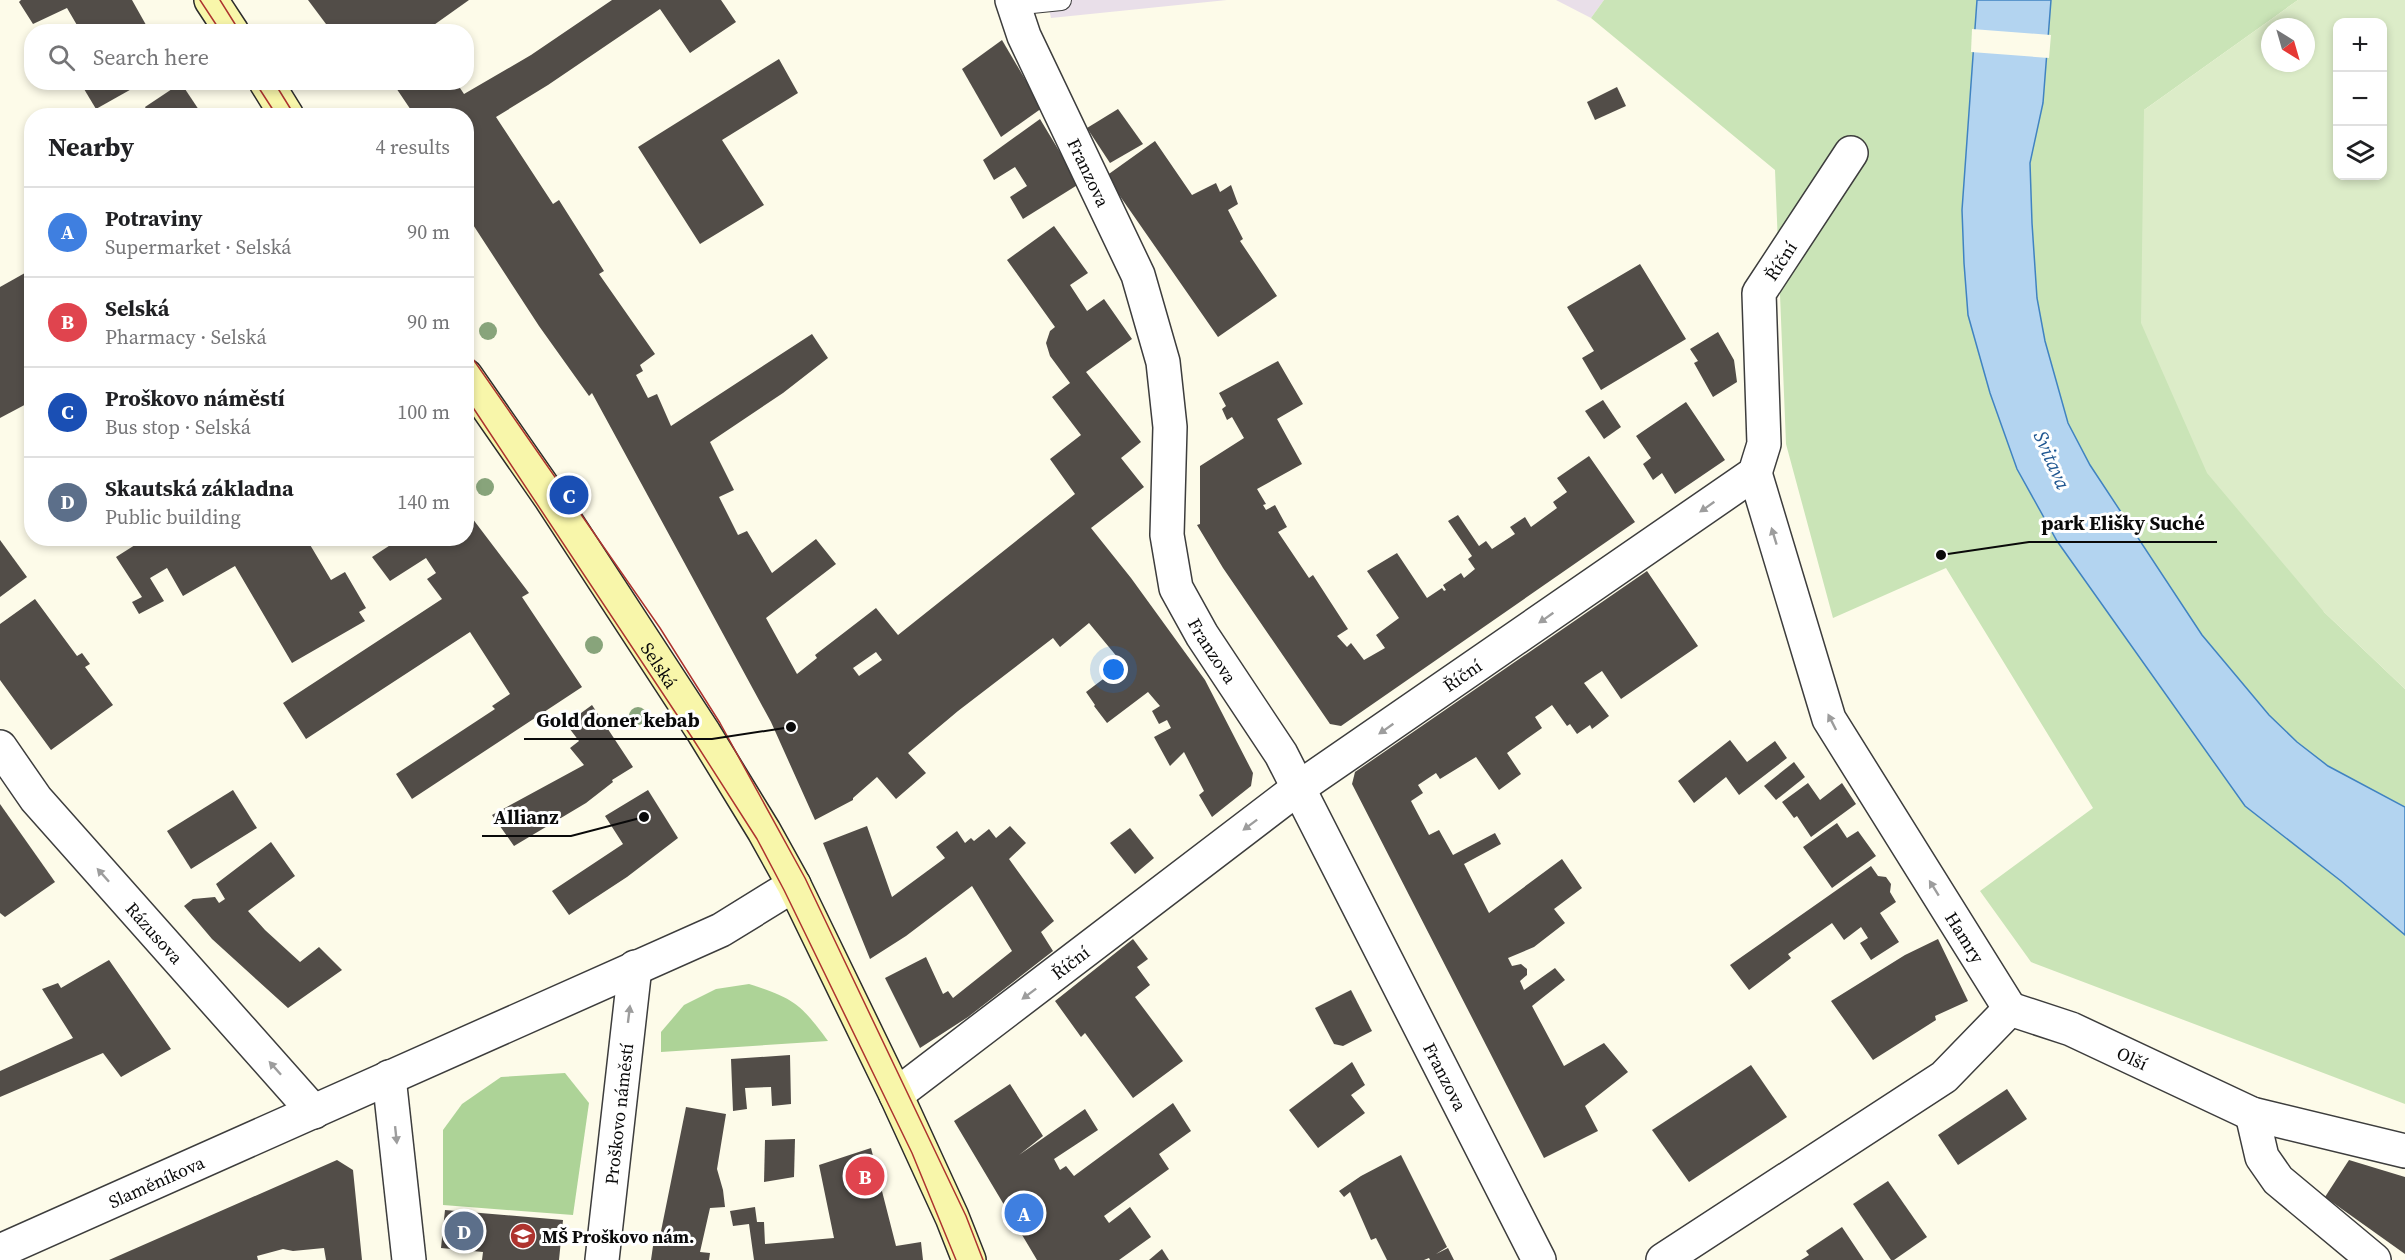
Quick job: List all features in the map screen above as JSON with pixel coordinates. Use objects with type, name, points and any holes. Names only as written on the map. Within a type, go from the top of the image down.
[{"type":"main road","points":[[211,0],[227,24]]},
{"type":"main road","points":[[271,90],[282,108]]},
{"type":"main road","name":"Selská","points":[[474,387],[537,477],[765,831],[794,885],[896,1095],[952,1216],[969,1260]]},
{"type":"street","name":"Franzova","points":[[1012,2],[1024,36],[1138,275],[1164,362],[1170,427],[1167,535],[1176,588],[1202,634],[1281,754],[1539,1260]]},
{"type":"street","name":"Říční","points":[[896,1095],[1297,789],[1755,473],[1764,444],[1759,293],[1851,153]]},
{"type":"street","name":"Hamry","points":[[1755,473],[1829,719],[2010,1009]]},
{"type":"street","name":"Rázusova","points":[[0,747],[36,799],[314,1112]]},
{"type":"street","points":[[314,1112],[721,930],[794,885]]},
{"type":"street","name":"Proškovo náměstí","points":[[602,1260],[635,967]]},
{"type":"street","points":[[1663,1260],[1944,1077],[2010,1009]]},
{"type":"street","name":"Olší","points":[[2010,1009],[2071,1029],[2252,1114],[2405,1151]]},
{"type":"street","points":[[389,1077],[409,1260]]},
{"type":"street","name":"Slaměníkova","points":[[0,1251],[314,1112]]},
{"type":"street","points":[[2252,1114],[2262,1157],[2278,1180],[2374,1260]]},
{"type":"lane","points":[[1012,2],[1061,0]]},
{"type":"shaded area","points":[[1047,0],[1227,0],[1051,18]]},
{"type":"shaded area","points":[[1556,0],[1604,0],[1591,18]]},
{"type":"green space","points":[[1604,0],[1977,0],[1962,210],[1968,315],[1990,393],[2017,469],[2057,541],[2341,881],[2405,935],[2405,1104],[2031,962],[1980,891],[2093,808],[1946,568],[1833,618],[1786,444],[1775,170],[1591,18]]},
{"type":"green space","points":[[2051,0],[2298,0],[2273,18],[2261,18],[2261,26],[2144,110],[2324,612],[2405,689],[2405,807],[2328,766],[2297,742],[2269,715],[2202,635],[2090,465],[2068,423],[2045,341],[2037,297],[2030,163],[2043,103]]},
{"type":"green space","points":[[2298,0],[2405,0],[2405,689],[2324,612],[2207,473],[2141,323],[2144,110],[2261,26],[2261,72],[2315,72],[2315,18],[2273,18]]},
{"type":"green space","points":[[749,984],[786,998],[795,1004],[803,1010],[828,1041],[661,1052],[661,1032],[684,1005],[716,989]]},
{"type":"green space","points":[[565,1073],[589,1103],[573,1215],[443,1205],[443,1130],[462,1104],[501,1077]]},
{"type":"water","name":"Svitava","points":[[1977,0],[2051,0],[2043,103],[2030,163],[2032,223],[2037,298],[2045,341],[2068,423],[2090,465],[2202,635],[2269,715],[2297,742],[2328,766],[2405,807],[2405,935],[2341,881],[2245,806],[2057,541],[2017,469],[1990,393],[1968,315],[1962,210]]},
{"type":"pier","points":[[1972,29],[2051,35],[2049,58],[1971,52]]},
{"type":"building","points":[[21,0],[132,0],[146,24],[76,24],[67,8],[33,24],[19,2]]},
{"type":"building","points":[[308,0],[469,0],[435,24],[326,24]]},
{"type":"building","points":[[612,0],[721,0],[736,22],[690,53],[660,9],[548,85],[496,117],[553,204],[559,200],[604,271],[599,274],[655,354],[640,365],[643,371],[636,375],[648,398],[657,394],[671,426],[812,334],[828,358],[783,393],[710,442],[734,490],[719,497],[738,535],[747,531],[772,573],[816,539],[836,564],[766,618],[797,674],[817,658],[815,655],[876,608],[898,635],[1075,494],[1050,459],[1081,435],[1052,397],[1070,383],[1050,356],[1046,343],[1050,331],[1055,327],[1007,260],[1054,226],[1088,273],[1070,285],[1087,311],[1104,299],[1132,339],[1086,372],[1141,442],[1121,458],[1144,487],[1091,528],[1131,578],[1205,680],[1253,773],[1251,786],[1212,817],[1199,795],[1204,791],[1184,752],[1170,766],[1154,737],[1171,728],[1167,720],[1159,724],[1152,711],[1160,706],[1148,692],[1107,723],[1086,692],[1123,664],[1089,623],[1060,647],[1053,638],[958,711],[908,753],[926,773],[896,799],[877,777],[853,800],[815,820],[771,722],[592,393],[589,396],[539,326],[474,226],[474,108],[410,108],[397,90],[461,90],[464,94],[531,55]],"holes":[[[876,652],[882,660],[859,676],[853,668]]]},
{"type":"building","points":[[1002,40],[1042,108],[1001,137],[962,69]]},
{"type":"building","points":[[779,59],[798,93],[722,140],[764,205],[700,244],[638,147]]},
{"type":"building","points":[[1617,87],[1626,106],[1595,120],[1587,102]]},
{"type":"building","points":[[85,90],[130,90],[98,108],[95,108]]},
{"type":"building","points":[[170,90],[186,90],[198,108],[146,108]]},
{"type":"building","points":[[1118,109],[1143,144],[1110,163],[1087,128]]},
{"type":"building","points":[[1040,119],[1079,184],[1023,219],[1010,197],[1027,186],[1015,167],[994,180],[983,160]]},
{"type":"building","points":[[1155,141],[1192,195],[1216,183],[1220,192],[1231,185],[1238,204],[1228,210],[1243,239],[1240,241],[1277,296],[1218,337],[1106,176]]},
{"type":"building","points":[[1640,264],[1686,339],[1601,390],[1582,358],[1594,351],[1567,307]]},
{"type":"building","points":[[24,274],[24,405],[0,418],[0,287]]},
{"type":"building","points":[[1718,332],[1734,360],[1737,382],[1713,397],[1694,363],[1698,361],[1690,349]]},
{"type":"building","points":[[1278,361],[1303,404],[1277,419],[1302,464],[1257,489],[1266,504],[1263,505],[1266,510],[1275,505],[1287,527],[1278,532],[1309,578],[1313,575],[1348,629],[1337,636],[1347,647],[1351,643],[1364,660],[1385,648],[1376,635],[1399,618],[1367,571],[1397,553],[1427,598],[1442,588],[1446,590],[1443,585],[1461,573],[1464,578],[1475,569],[1468,559],[1472,556],[1448,521],[1458,515],[1479,546],[1486,541],[1492,549],[1515,534],[1510,527],[1525,517],[1531,527],[1557,508],[1553,502],[1567,492],[1557,478],[1589,456],[1635,522],[1341,726],[1330,724],[1223,568],[1197,525],[1200,524],[1200,466],[1244,438],[1232,417],[1227,420],[1222,409],[1226,406],[1219,393]]},
{"type":"building","points":[[1603,400],[1621,427],[1604,439],[1585,411]]},
{"type":"building","points":[[1686,402],[1725,460],[1675,494],[1662,473],[1653,480],[1643,464],[1651,458],[1636,436]]},
{"type":"building","points":[[474,521],[529,593],[522,597],[582,687],[412,799],[396,774],[495,709],[492,706],[510,694],[470,632],[306,739],[283,703],[442,599],[427,579],[436,573],[426,558],[390,581],[372,557],[389,546],[474,546]]},
{"type":"building","points":[[0,540],[27,577],[0,597]]},
{"type":"building","points":[[133,546],[311,546],[331,580],[345,572],[366,608],[359,612],[365,621],[292,663],[235,566],[183,596],[167,568],[150,578],[164,601],[139,614],[132,602],[142,597],[116,557]]},
{"type":"building","points":[[1647,571],[1698,646],[1621,699],[1602,671],[1584,683],[1609,716],[1592,729],[1590,725],[1577,734],[1570,724],[1567,726],[1552,705],[1535,717],[1542,728],[1507,753],[1521,774],[1499,790],[1476,757],[1440,779],[1436,773],[1418,785],[1423,793],[1411,801],[1429,835],[1439,830],[1453,855],[1495,833],[1501,844],[1464,864],[1489,913],[1562,859],[1582,888],[1554,909],[1565,923],[1534,947],[1508,958],[1512,966],[1521,964],[1527,969],[1527,975],[1520,981],[1524,990],[1555,968],[1565,980],[1532,1006],[1564,1066],[1604,1043],[1628,1072],[1585,1106],[1598,1131],[1544,1158],[1352,784],[1355,772]]},
{"type":"building","points":[[35,599],[77,656],[82,653],[90,664],[85,667],[113,705],[51,750],[0,680],[0,624]]},
{"type":"building","points":[[592,705],[633,767],[612,780],[613,782],[586,803],[514,846],[492,815],[584,765],[570,748],[579,741],[566,724]]},
{"type":"building","points":[[1730,740],[1747,762],[1775,741],[1787,758],[1739,795],[1726,777],[1694,803],[1678,781]]},
{"type":"building","points":[[1794,762],[1805,777],[1776,800],[1764,786]]},
{"type":"building","points":[[1808,783],[1820,800],[1842,783],[1856,804],[1811,837],[1797,816],[1794,818],[1782,802]]},
{"type":"building","points":[[233,790],[257,828],[191,869],[167,831]]},
{"type":"building","points":[[648,790],[678,838],[627,877],[569,915],[552,891],[623,844],[605,816]]},
{"type":"building","points":[[0,804],[55,882],[5,917],[0,913]]},
{"type":"building","points":[[1837,823],[1847,838],[1858,831],[1876,856],[1832,888],[1803,847]]},
{"type":"building","points":[[867,826],[892,897],[945,858],[936,847],[957,831],[965,843],[971,838],[974,841],[989,829],[996,838],[1010,826],[1026,843],[1009,859],[1054,921],[1041,932],[1053,951],[968,1017],[920,1048],[885,978],[926,957],[943,994],[948,991],[953,998],[1012,951],[972,886],[906,936],[870,959],[823,843]]},
{"type":"building","points":[[1130,828],[1154,858],[1135,874],[1110,843]]},
{"type":"building","points":[[271,842],[295,876],[248,911],[300,962],[319,947],[342,970],[288,1008],[212,939],[184,906],[193,899],[215,897],[219,903],[225,899],[216,884]]},
{"type":"building","points":[[1871,866],[1878,876],[1886,877],[1891,884],[1890,892],[1896,902],[1880,913],[1899,942],[1871,960],[1860,943],[1868,938],[1861,927],[1844,940],[1832,923],[1788,954],[1791,958],[1749,990],[1730,965]]},
{"type":"building","points":[[1133,939],[1148,959],[1137,967],[1150,985],[1135,997],[1183,1061],[1133,1098],[1085,1033],[1081,1037],[1055,1001]]},
{"type":"building","points":[[1938,939],[1968,1001],[1935,1016],[1936,1020],[1873,1060],[1831,1001],[1905,955]]},
{"type":"building","points":[[109,960],[171,1049],[121,1077],[103,1053],[0,1097],[0,1071],[73,1038],[42,989],[58,983],[61,988]]},
{"type":"building","points":[[1351,990],[1372,1031],[1343,1046],[1334,1044],[1315,1008]]},
{"type":"building","points":[[790,1055],[791,1104],[772,1106],[771,1087],[745,1088],[747,1109],[733,1111],[731,1059]]},
{"type":"building","points":[[1352,1062],[1365,1085],[1351,1095],[1365,1113],[1318,1148],[1289,1110]]},
{"type":"building","points":[[1751,1065],[1787,1117],[1689,1182],[1652,1130]]},
{"type":"building","points":[[1010,1084],[1043,1136],[1019,1155],[1085,1109],[1098,1130],[1054,1159],[1060,1170],[1066,1166],[1074,1176],[1173,1103],[1191,1131],[1159,1154],[1169,1169],[1104,1216],[1109,1223],[1130,1207],[1151,1237],[1119,1260],[1037,1260],[954,1121]]},
{"type":"building","points":[[2007,1089],[2027,1119],[1958,1165],[1938,1135]]},
{"type":"building","points":[[686,1107],[726,1114],[717,1169],[725,1207],[710,1208],[700,1252],[710,1253],[709,1260],[651,1260],[653,1246],[658,1246]]},
{"type":"building","points":[[795,1139],[794,1177],[764,1182],[765,1140]]},
{"type":"building","points":[[871,1148],[896,1246],[921,1242],[923,1260],[754,1260],[749,1224],[733,1226],[730,1211],[755,1207],[757,1222],[764,1222],[765,1244],[834,1238],[819,1165]]},
{"type":"building","points":[[1401,1155],[1447,1247],[1436,1254],[1448,1248],[1454,1260],[1430,1260],[1429,1258],[1387,1260],[1376,1238],[1371,1240],[1350,1192],[1344,1197],[1339,1191],[1361,1176]]},
{"type":"building","points":[[337,1160],[353,1170],[362,1260],[326,1260],[324,1248],[293,1251],[283,1249],[257,1256],[258,1260],[109,1260]]},
{"type":"building","points":[[2349,1160],[2405,1177],[2405,1254],[2325,1197]]},
{"type":"building","points":[[1888,1181],[1927,1237],[1894,1260],[1891,1260],[1853,1204]]},
{"type":"building","name":"MŠ Proškovo nám.","points":[[445,1210],[563,1220],[559,1260],[482,1260],[483,1252],[441,1248]]},
{"type":"building","points":[[1842,1227],[1864,1260],[1801,1260],[1809,1255],[1806,1251]]},
{"type":"building","points":[[1162,1249],[1169,1260],[1149,1260]]},
{"type":"tram line","points":[[200,0],[216,24]]},
{"type":"tram line","points":[[220,0],[235,24]]},
{"type":"tram line","points":[[260,90],[272,108]]},
{"type":"tram line","points":[[279,90],[290,108]]},
{"type":"tram line","points":[[474,361],[660,628],[720,723],[805,878],[966,1216],[983,1260]]},
{"type":"tram line","points":[[474,409],[757,839],[912,1153],[956,1260]]},
{"type":"place","name":"Proškovo náměstí","points":[[569,495]]},
{"type":"place","name":"park Elišky Suché","points":[[1941,555]]},
{"type":"place","name":"Gold doner kebab","points":[[791,727]]},
{"type":"place","name":"Allianz","points":[[644,817]]},
{"type":"place","name":"Selská","points":[[865,1176]]},
{"type":"place","name":"Potraviny","points":[[1024,1213]]},
{"type":"place","name":"Skautská základna","points":[[464,1231]]},
{"type":"place","name":"MŠ Proškovo nám.","points":[[523,1236]]}]
